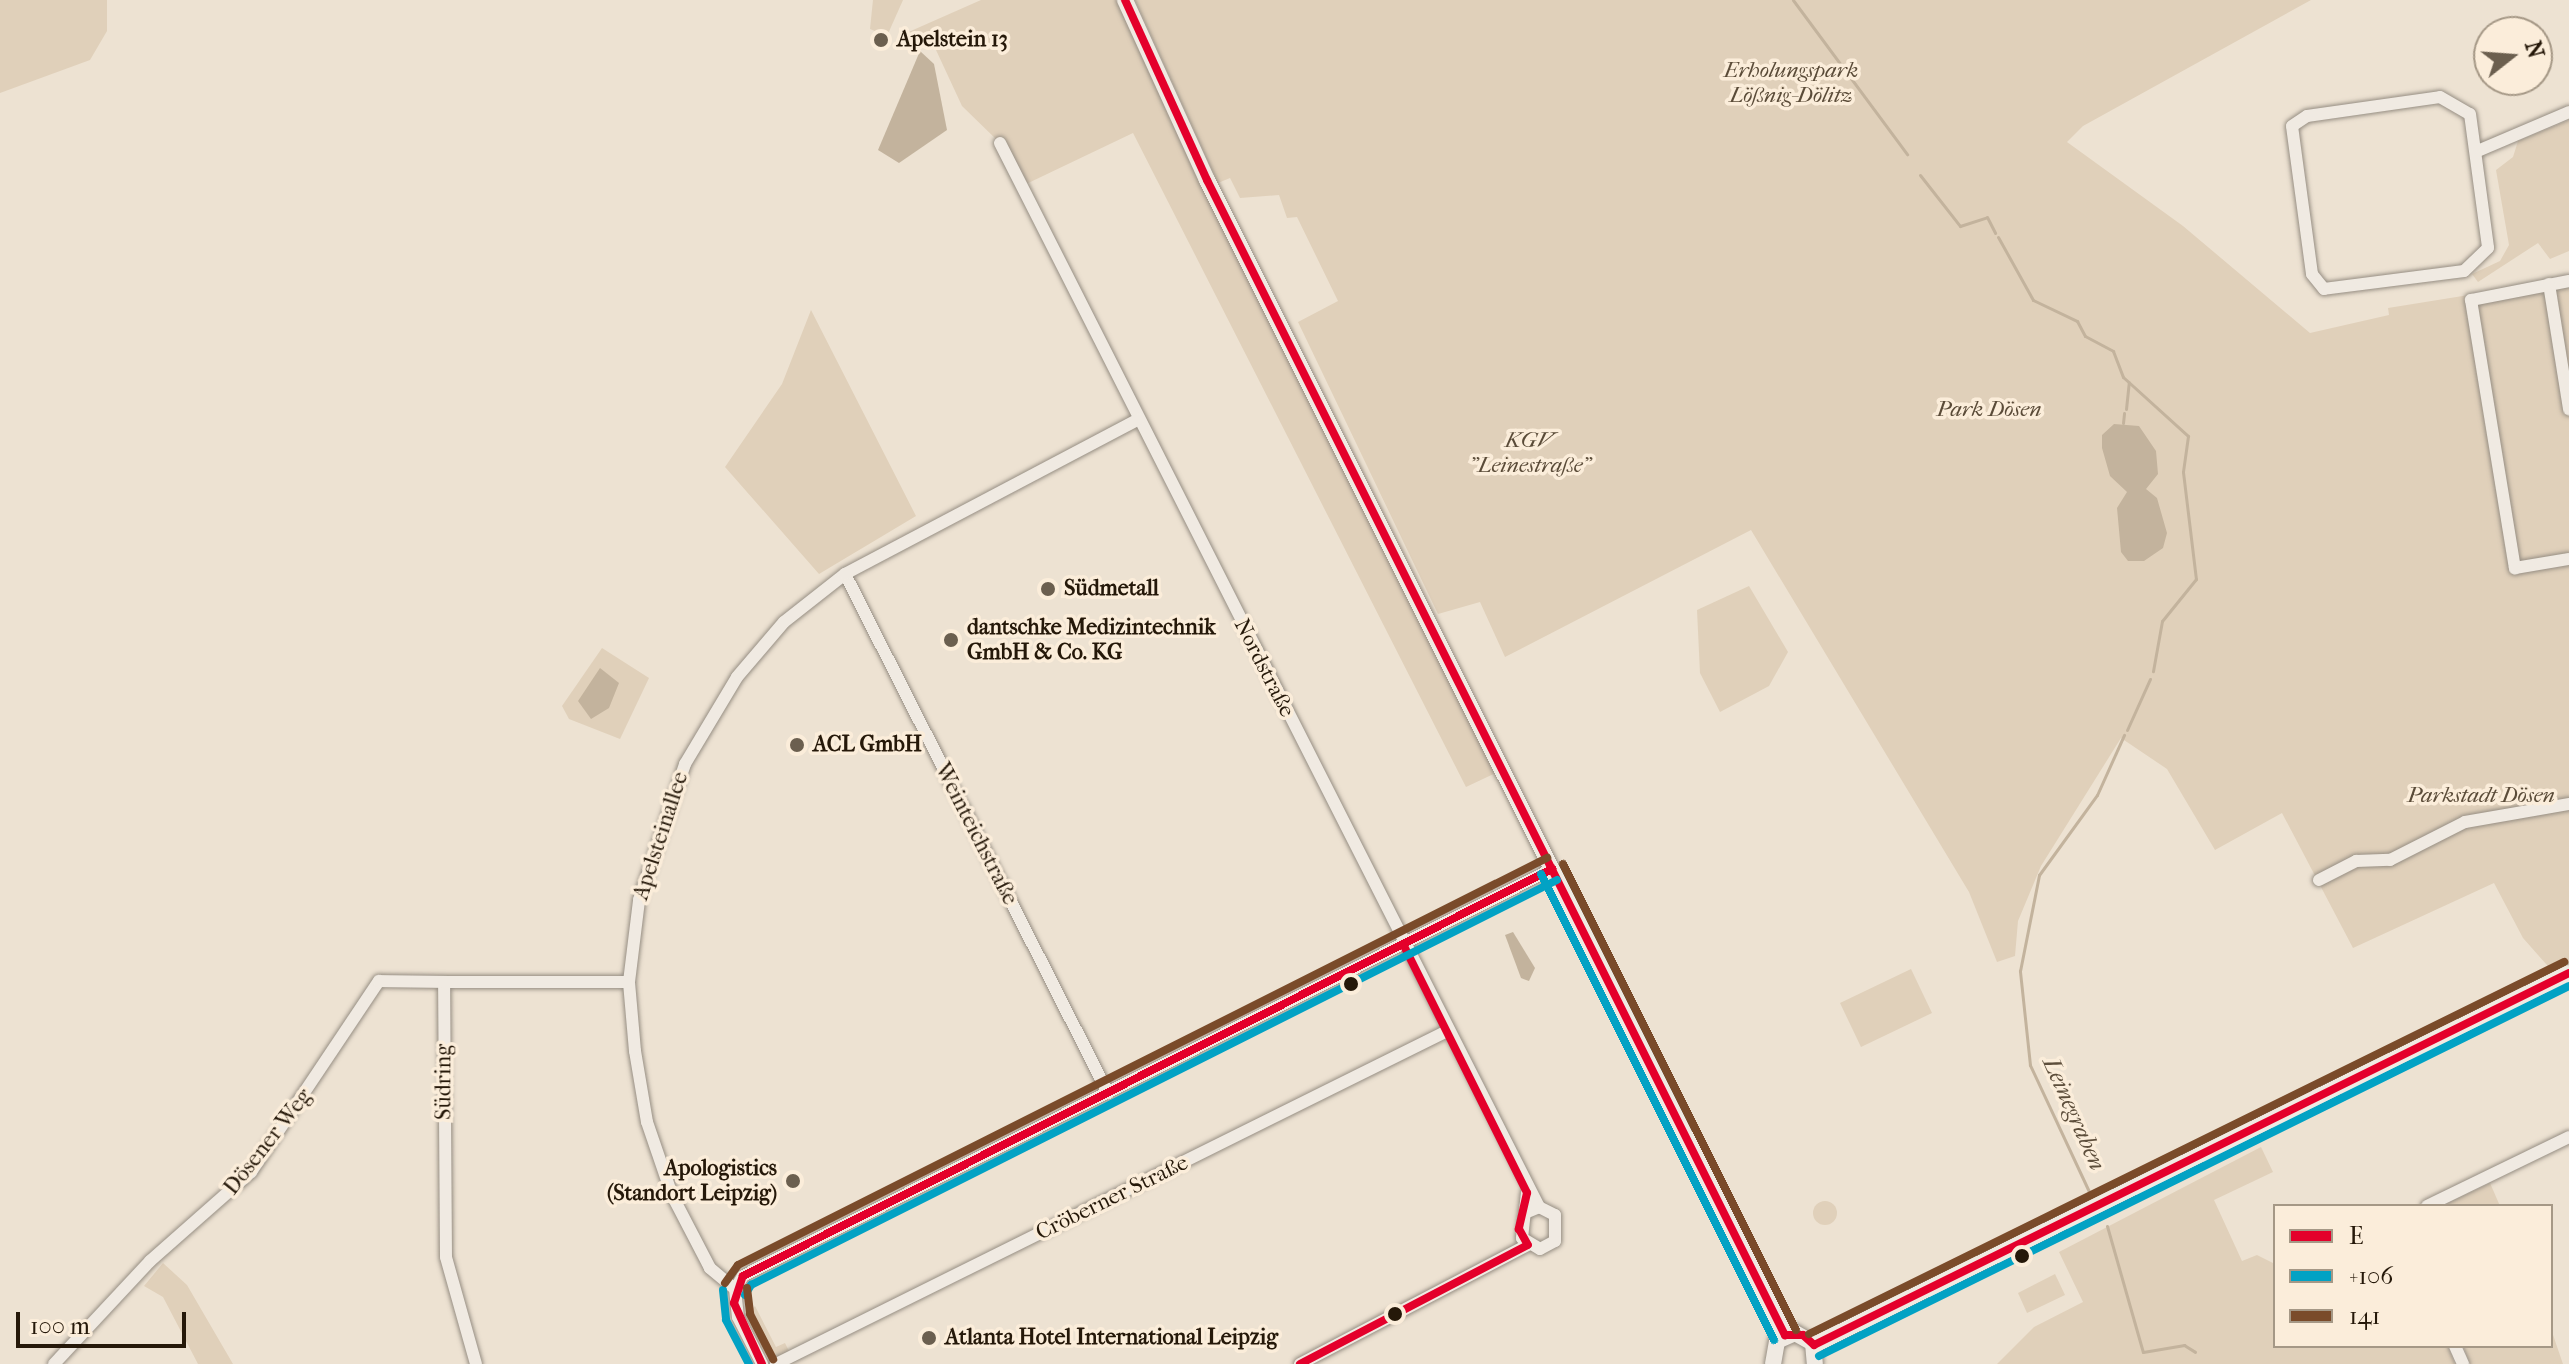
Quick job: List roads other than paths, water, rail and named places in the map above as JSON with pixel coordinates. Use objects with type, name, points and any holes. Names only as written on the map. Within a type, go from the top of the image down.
[{"type":"main road","points":[[1125,0],[1207,180],[1785,1335]]},
{"type":"main road","points":[[1814,1345],[2569,973]]},
{"type":"main road","points":[[1773,1364],[1775,1345],[1785,1335],[1803,1335],[1814,1345],[1815,1364]]},
{"type":"street","points":[[2440,97],[2470,114],[2480,150],[2492,234],[2480,258],[2464,271],[2331,292],[2317,283],[2289,135],[2301,118],[2440,97]]},
{"type":"street","points":[[2480,150],[2569,112]]},
{"type":"street","name":"Nordstraße","points":[[1000,143],[1527,1193],[1539,1207],[1555,1215],[1560,1232],[1547,1247],[1528,1245],[1300,1364]]},
{"type":"street","points":[[2569,281],[2471,300],[2515,568],[2569,559]]},
{"type":"street","points":[[2549,284],[2569,409]]},
{"type":"street","name":"Apelsteinallee","points":[[735,1289],[710,1268],[657,1152],[640,1092],[629,982],[639,900],[658,831],[707,719],[784,622],[845,574],[1139,419]]},
{"type":"street","name":"Weinteichstraße","points":[[845,574],[1108,1093]]},
{"type":"street","points":[[2319,880],[2356,861],[2390,860],[2465,822],[2569,804]]},
{"type":"street","points":[[762,1364],[738,1317],[735,1289],[743,1276],[1552,869]]},
{"type":"street","name":"Dösener Weg","points":[[54,1364],[150,1261],[251,1172],[379,981],[444,982]]},
{"type":"street","points":[[444,982],[629,982]]},
{"type":"street","name":"Südring","points":[[444,982],[446,1257],[476,1364]]},
{"type":"street","name":"Cröberner Straße","points":[[776,1364],[1447,1031]]},
{"type":"street","points":[[2431,1204],[2569,1137]]},
{"type":"street","points":[[1527,1193],[1519,1229],[1528,1245]]},
{"type":"street","points":[[1525,1213],[1539,1207]]},
{"type":"waterway","name":"Leinegraben","points":[[1793,0],[1907,154]]},
{"type":"waterway","name":"Leinegraben","points":[[1920,175],[1960,226],[1987,217],[1995,233]]},
{"type":"waterway","name":"Leinegraben","points":[[1998,237],[2033,300],[2077,321],[2085,336],[2113,351],[2123,377],[2188,436],[2183,472],[2196,579],[2162,621],[2153,671]]},
{"type":"waterway","points":[[2126,409],[2129,382]]},
{"type":"waterway","points":[[2123,423],[2124,413]]},
{"type":"waterway","name":"Leinegraben","points":[[2127,730],[2150,679]]},
{"type":"waterway","name":"Leinegraben","points":[[2092,1198],[2030,1065],[2020,971],[2039,875],[2097,795],[2124,735]]},
{"type":"waterway","name":"Leinegraben","points":[[2107,1226],[2143,1352],[2184,1345],[2195,1352]]},
{"type":"place","name":"Apelstein 13","points":[[881,40]]},
{"type":"place","name":"Südmetall","points":[[1048,589]]},
{"type":"place","name":"dantschke Medizintechnik GmbH & Co. KG","points":[[951,640]]},
{"type":"place","name":"ACL GmbH","points":[[797,745]]},
{"type":"place","name":"Apologistics (Standort Leipzig)","points":[[793,1181]]},
{"type":"place","name":"Atlanta Hotel International Leipzig","points":[[929,1338]]},
{"type":"park label","name":"Erholungspark Lößnig-Dölitz","points":[[1791,82]]},
{"type":"park label","name":"Park Dösen","points":[[1989,410]]},
{"type":"park label","name":"KGV \"Leinestraße\"","points":[[1530,452]]},
{"type":"park label","name":"Parkstadt Dösen","points":[[2481,796]]}]
